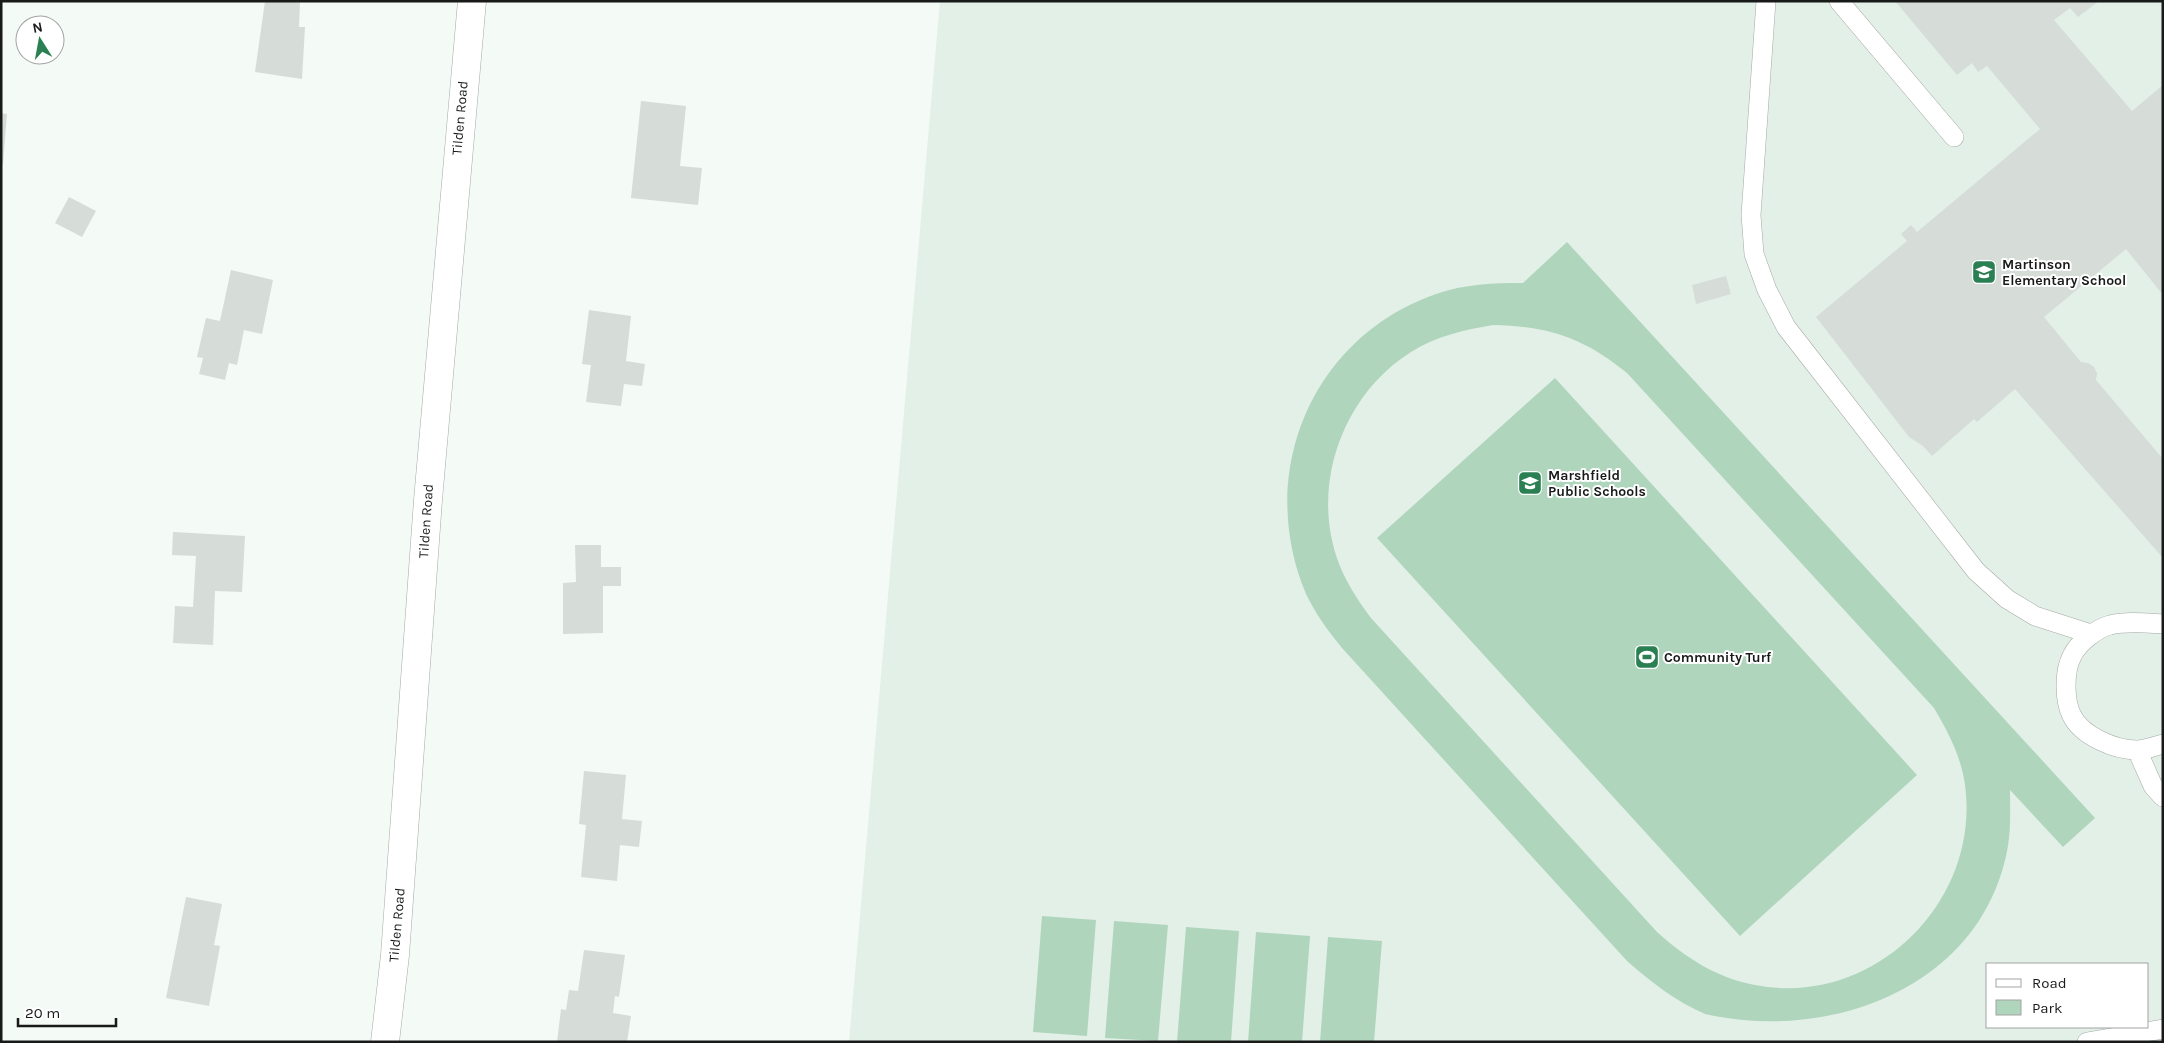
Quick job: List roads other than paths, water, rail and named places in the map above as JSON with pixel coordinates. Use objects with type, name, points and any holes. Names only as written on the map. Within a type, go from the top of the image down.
[{"type":"street","name":"Tilden Road","points":[[385,1042],[395,955],[428,490],[472,1]]},
{"type":"lane","points":[[1766,1],[1751,215],[1754,254],[1767,290],[1786,327],[1976,571],[2007,598],[2035,616],[2091,634]]},
{"type":"lane","points":[[1839,1],[1954,137]]},
{"type":"lane","points":[[2163,624],[2123,623],[2108,626],[2091,634],[2072,656],[2065,684],[2072,716],[2088,735],[2109,745],[2137,750],[2163,744]]},
{"type":"lane","points":[[2137,750],[2153,786],[2163,797]]},
{"type":"lane","points":[[2087,1042],[2163,1029]]},
{"type":"place","name":"Martinson Elementary School","points":[[1984,272]]},
{"type":"place","name":"Marshfield Public Schools","points":[[1530,483]]},
{"type":"place","name":"Community Turf","points":[[1647,657]]}]
